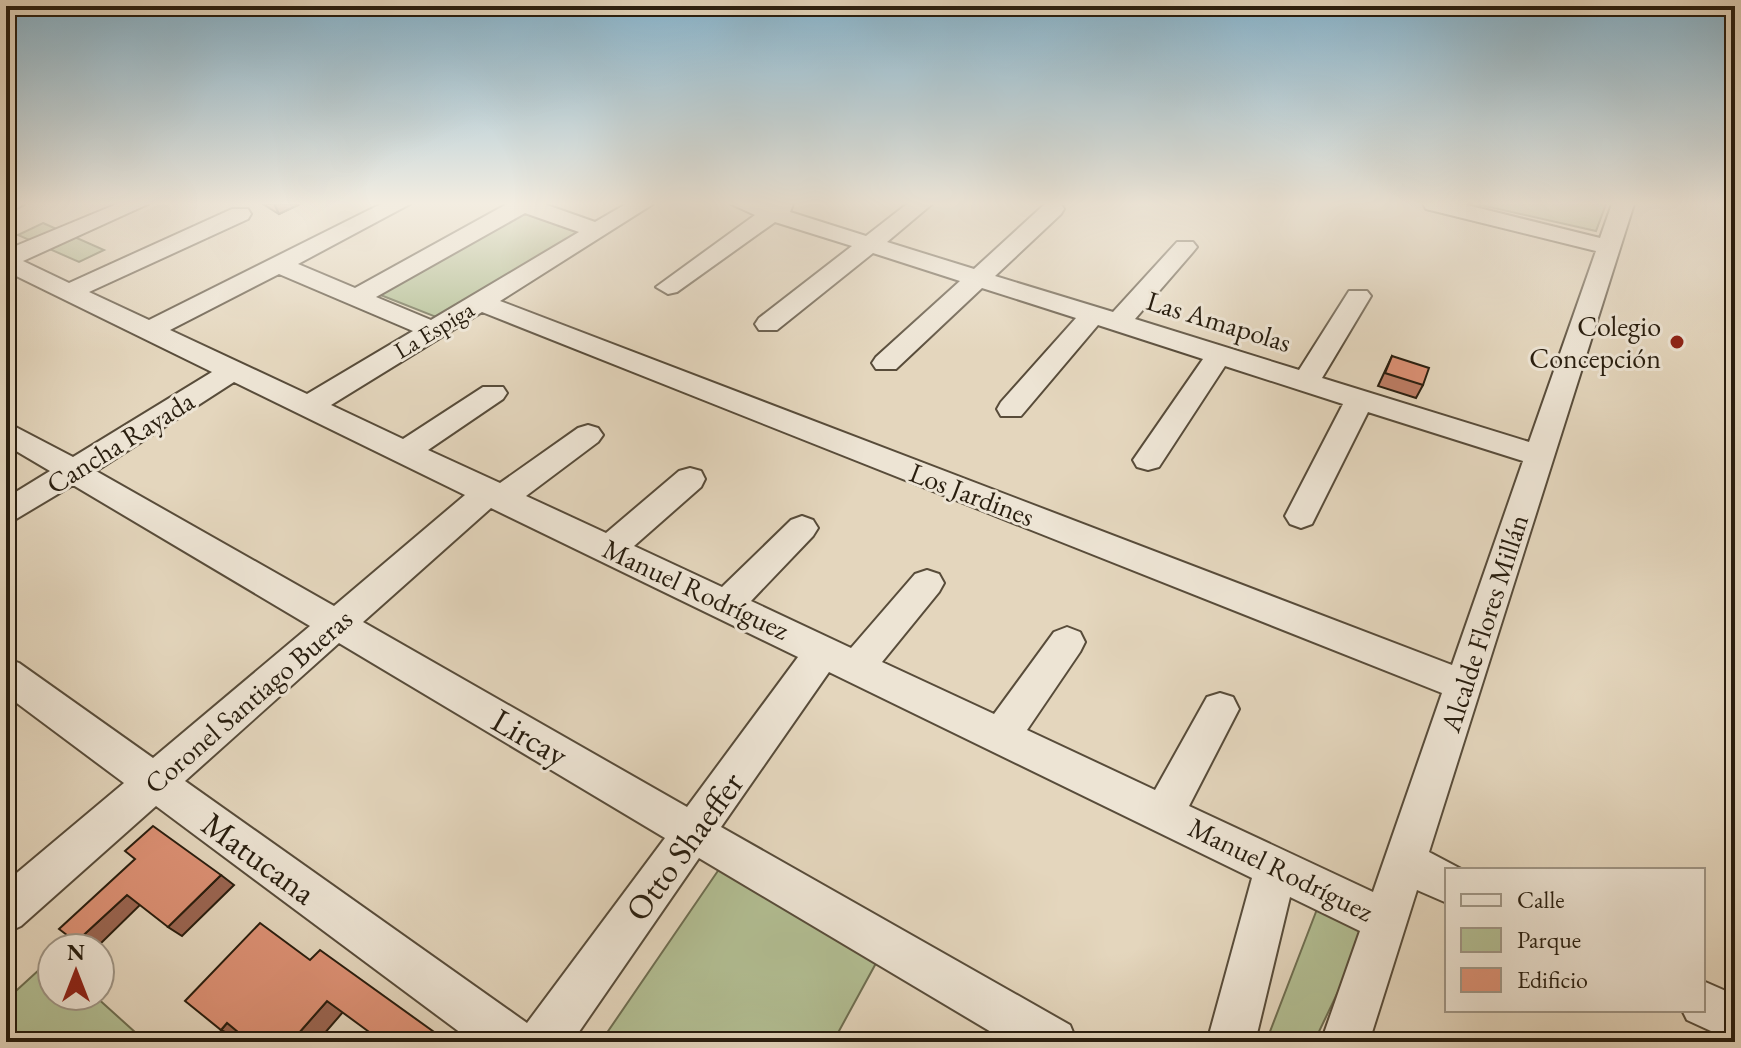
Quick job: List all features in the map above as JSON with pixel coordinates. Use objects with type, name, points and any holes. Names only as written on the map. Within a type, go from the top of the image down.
[{"type":"street","points":[[11,268],[41,253]]},
{"type":"street","points":[[69,292],[155,253]]},
{"type":"street","points":[[149,330],[303,253]]},
{"type":"street","points":[[356,298],[436,253]]},
{"type":"street","name":"La Espiga","points":[[309,405],[562,253]]},
{"type":"street","points":[[668,287],[716,253]]},
{"type":"street","points":[[768,324],[860,253]]},
{"type":"street","name":"Las Amapolas","points":[[895,253],[1540,456]]},
{"type":"street","points":[[886,363],[1005,253]]},
{"type":"street","points":[[1011,409],[1179,253]]},
{"type":"street","name":"Alcalde Flores Millán","points":[[1345,1042],[1607,253]]},
{"type":"street","points":[[279,265],[433,330]]},
{"type":"street","name":"Manuel Rodríguez","points":[[11,268],[69,292],[497,494],[1385,920]]},
{"type":"street","points":[[1306,382],[1358,296]]},
{"type":"street","name":"Los Jardines","points":[[480,302],[1463,685]]},
{"type":"street","points":[[1148,460],[1219,355]]},
{"type":"street","name":"Cancha Rayada","points":[[6,513],[234,370]]},
{"type":"street","points":[[406,451],[493,393]]},
{"type":"street","points":[[1301,516],[1360,399]]},
{"type":"street","name":"Lircay","points":[[6,432],[1053,1042]]},
{"type":"street","name":"Coronel Santiago Bueras","points":[[6,911],[337,624],[497,494],[588,435]]},
{"type":"street","points":[[610,548],[690,479]]},
{"type":"street","points":[[727,604],[802,528]]},
{"type":"street","name":"Otto Shaeffer","points":[[543,1042],[693,832],[841,658],[927,583]]},
{"type":"street","points":[[1001,735],[1067,642]]},
{"type":"street","name":"Matucana","points":[[6,674],[513,1042]]},
{"type":"street","points":[[1164,813],[1220,709]]},
{"type":"street","points":[[1405,862],[1445,881]]},
{"type":"street","points":[[1231,1042],[1276,867]]},
{"type":"street","points":[[1705,1005],[1735,1020]]},
{"type":"green space","points":[[58,253],[98,253],[79,262]]},
{"type":"green space","points":[[444,253],[544,253],[436,317],[373,292]]},
{"type":"green space","points":[[724,862],[881,954],[833,1042],[602,1040]]},
{"type":"green space","points":[[1319,904],[1369,927],[1314,1042],[1266,1042]]},
{"type":"green space","points":[[36,973],[36,1012],[113,1012],[146,1042],[6,1042],[6,1000]]},
{"type":"building","points":[[1392,356],[1429,368],[1423,385],[1385,373]]},
{"type":"building","points":[[153,826],[221,875],[168,927],[127,895],[87,932],[63,932],[59,929],[135,859],[125,851]]},
{"type":"building","points":[[260,923],[310,960],[320,950],[448,1042],[371,1042],[376,1037],[327,1001],[291,1042],[250,1042],[227,1023],[221,1030],[185,1001]]},
{"type":"place","name":"Colegio Concepción","points":[[1677,342]]}]
